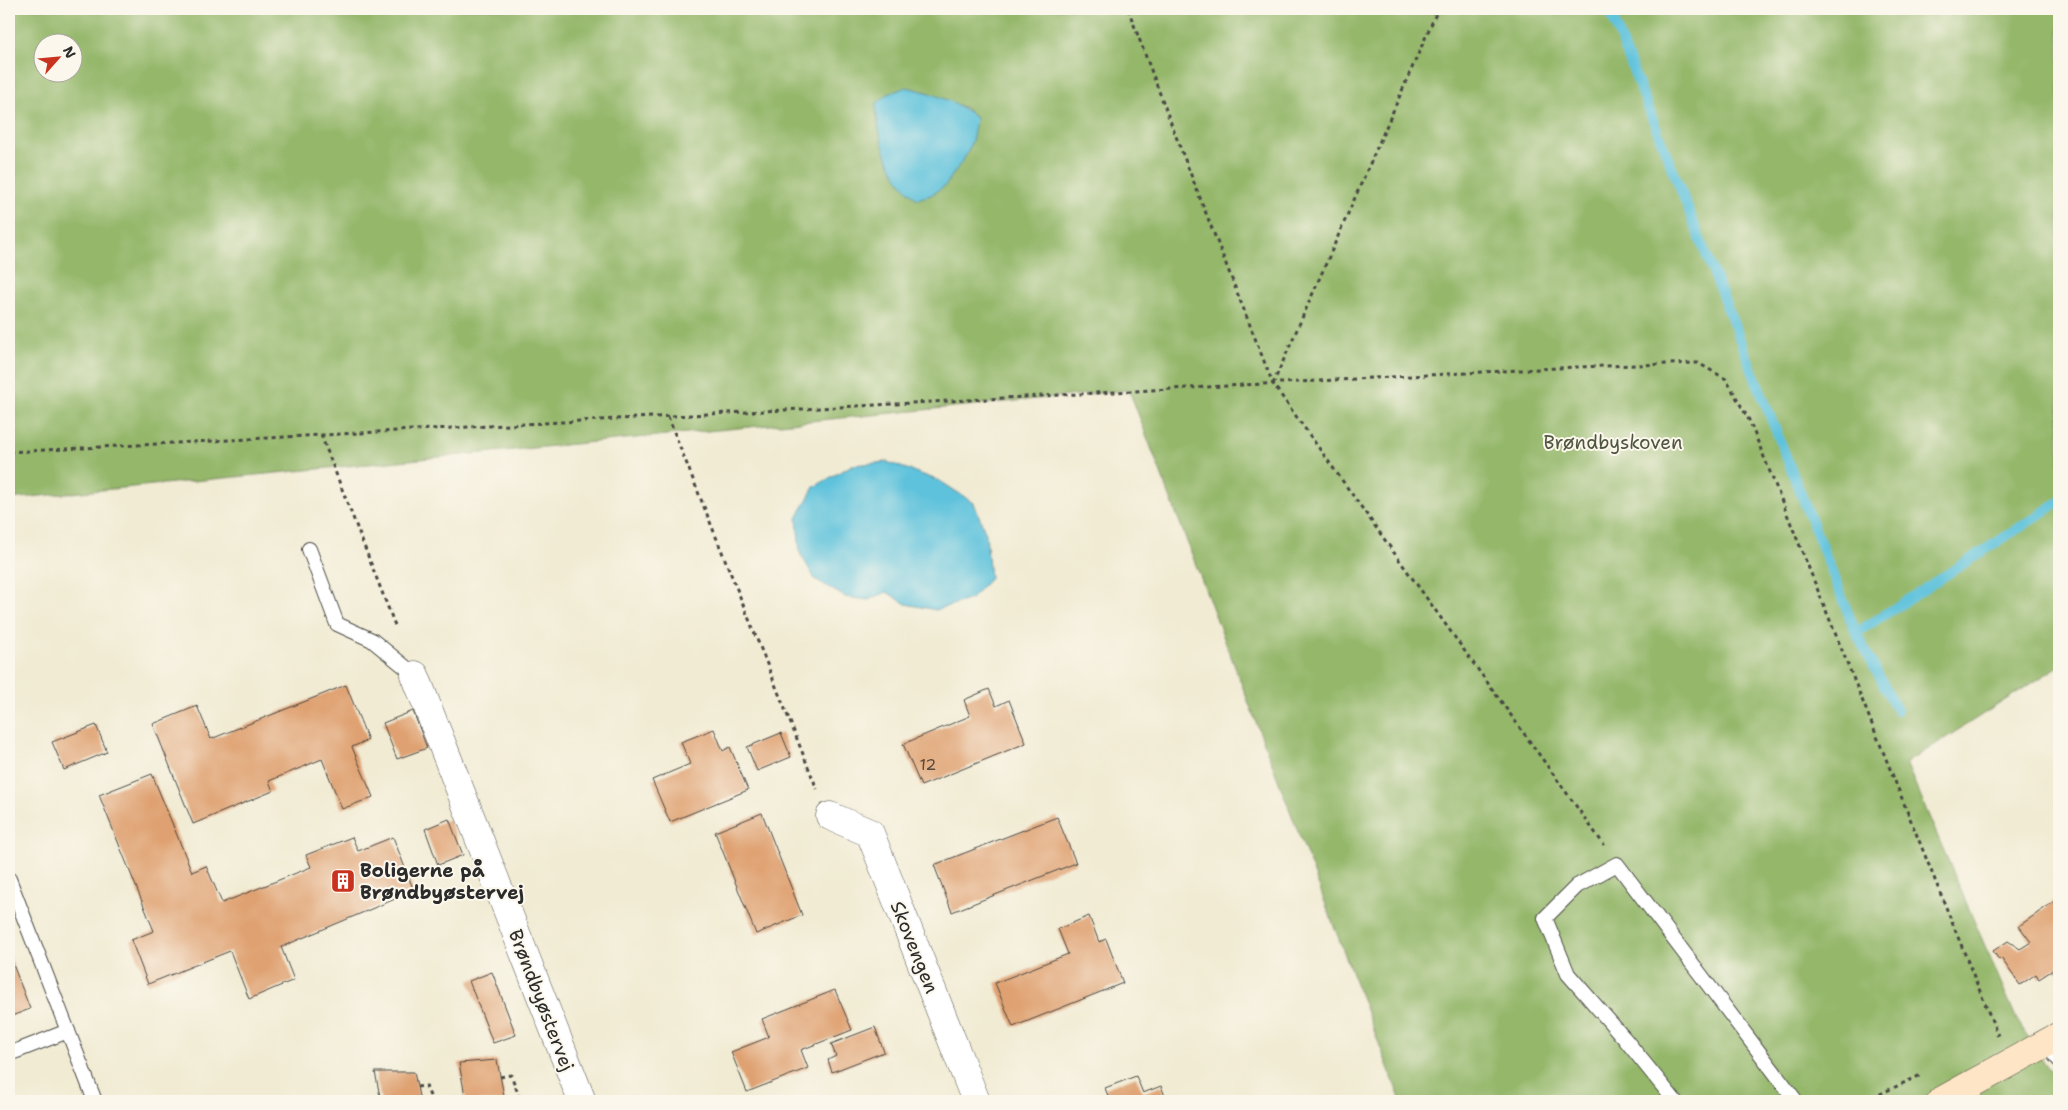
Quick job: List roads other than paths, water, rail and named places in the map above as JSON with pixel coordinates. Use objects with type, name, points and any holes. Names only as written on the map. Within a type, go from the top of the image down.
[{"type":"street","name":"Brøndbyøstervej","points":[[415,675],[582,1101]]},
{"type":"street","name":"Skovengen","points":[[830,816],[870,832],[976,1101]]},
{"type":"street","points":[[1941,1101],[2009,1064],[2054,1047]]},
{"type":"lane","points":[[309,549],[337,624],[372,640],[415,675]]},
{"type":"lane","points":[[1675,1101],[1624,1038],[1568,974],[1545,918],[1578,886],[1617,864],[1796,1101]]},
{"type":"lane","points":[[9,878],[12,899],[68,1031],[95,1101]]},
{"type":"lane","points":[[9,1054],[68,1031]]},
{"type":"water","points":[[906,87],[943,98],[969,112],[976,118],[973,138],[967,154],[945,186],[931,195],[917,199],[907,190],[892,168],[882,143],[877,117],[876,104],[888,94]]},
{"type":"water","points":[[887,462],[940,481],[974,503],[986,534],[990,578],[971,599],[936,610],[906,604],[887,592],[868,600],[845,597],[815,579],[800,553],[797,518],[814,487],[852,465]]},
{"type":"waterway","points":[[1609,9],[1856,633],[1897,710]]},
{"type":"waterway","points":[[1856,633],[2059,502]]},
{"type":"place","name":"Boligerne på Brøndbyøstervej","points":[[343,881]]},
{"type":"park label","name":"Brøndbyskoven","points":[[1613,442]]}]
